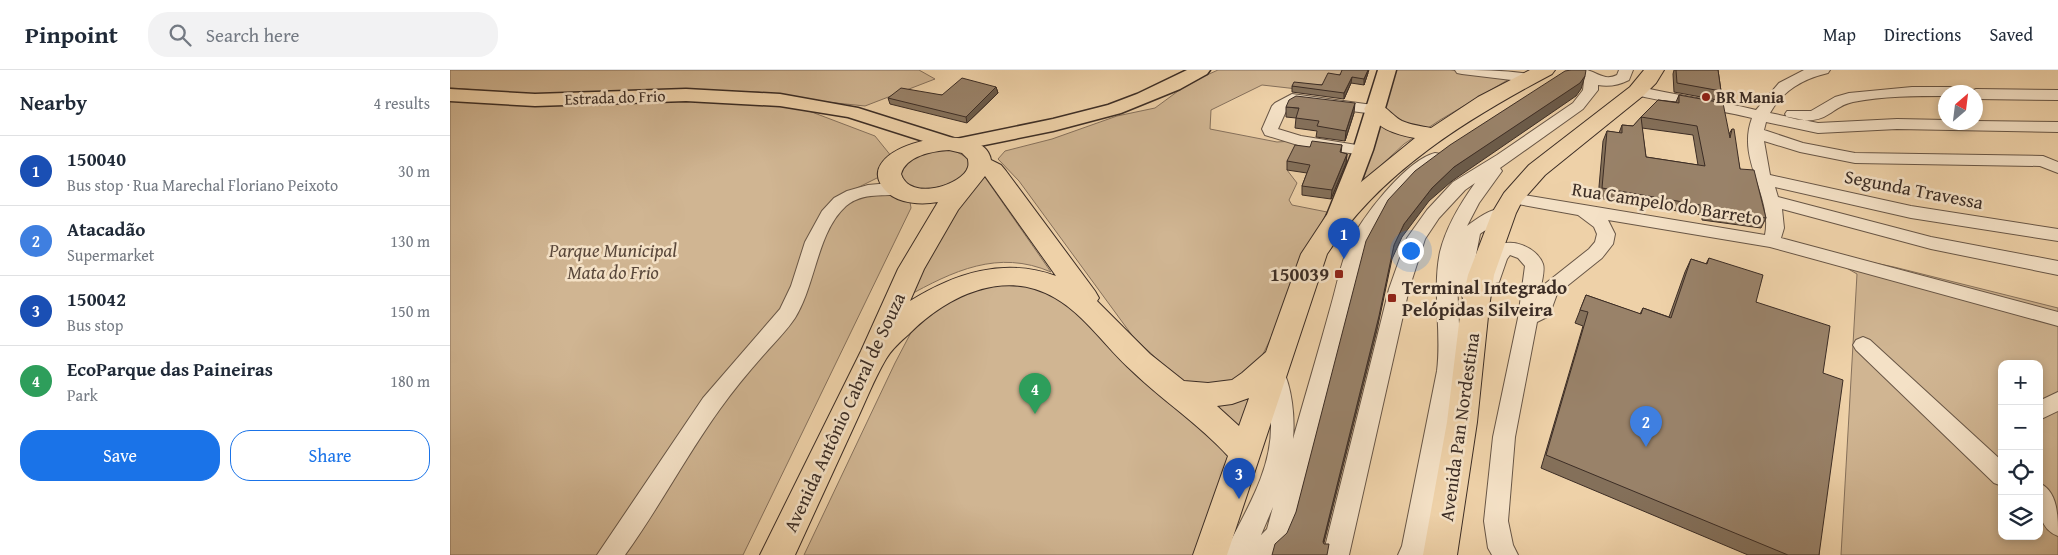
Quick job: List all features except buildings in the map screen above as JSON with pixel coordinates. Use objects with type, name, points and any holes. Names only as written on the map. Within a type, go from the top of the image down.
[{"type":"highway","name":"Avenida Pan Nordestina","points":[[1440,555],[1462,422],[1475,307],[1481,275],[1508,205],[1537,170],[1632,81],[1649,79],[1654,70]]},
{"type":"highway","points":[[1210,555],[1314,254],[1335,222],[1370,185],[1441,142],[1484,101],[1544,77]]},
{"type":"highway","points":[[1376,109],[1383,119],[1390,124],[1441,142]]},
{"type":"highway","points":[[963,186],[949,192],[934,195],[900,186],[896,162],[904,155],[930,145],[955,144],[972,149],[979,156],[981,164],[993,170],[998,176],[1108,329]]},
{"type":"highway","name":"Avenida Antônio Cabral de Souza","points":[[777,555],[911,269],[947,207],[963,186],[976,176],[981,164]]},
{"type":"highway","name":"Avenida Antônio Cabral de Souza","points":[[900,186],[920,214],[911,269]]},
{"type":"highway","points":[[874,351],[918,310],[943,293],[968,281],[992,277],[1024,276],[1053,284],[1084,305],[1140,362],[1175,392],[1218,424],[1246,454]]},
{"type":"highway","points":[[1175,392],[1204,396],[1239,390],[1251,385],[1277,365]]},
{"type":"main road","name":"Estrada do Frio","points":[[450,95],[535,100],[686,94],[780,100],[851,112],[955,144],[1069,122],[1127,106],[1160,93],[1201,70]]},
{"type":"main road","points":[[1335,222],[1363,150],[1387,70]]},
{"type":"main road","name":"Estrada do Frio","points":[[780,100],[874,132],[897,144],[904,155]]},
{"type":"main road","name":"Estrada do Frio","points":[[981,164],[1002,148],[1069,122]]},
{"type":"street","points":[[1462,70],[1544,77],[1584,74],[1613,81],[1624,77],[1669,99],[1810,117],[1823,112],[1836,102],[1863,95],[1891,92],[1938,92]]},
{"type":"street","points":[[1764,111],[1780,90],[1791,81],[1809,72],[1823,70]]},
{"type":"street","points":[[1336,555],[1399,289],[1416,238],[1433,214],[1458,186],[1502,159],[1578,106],[1590,90],[1584,74]]},
{"type":"street","points":[[1983,94],[2058,95]]},
{"type":"street","points":[[1363,150],[1288,138],[1275,135],[1270,129],[1280,106],[1292,99],[1376,109]]},
{"type":"street","points":[[1764,111],[1798,125],[1818,128],[1897,124],[2058,128]]},
{"type":"street","name":"Rua Campelo do Barreto","points":[[1508,205],[1580,211],[1770,241],[1774,236],[1775,228],[1772,201],[1758,160],[1756,133],[1764,111]]},
{"type":"street","points":[[1756,133],[1800,148],[1855,158],[2043,161],[2058,168]]},
{"type":"street","points":[[1260,555],[1276,536],[1281,524],[1357,247],[1378,210],[1441,142]]},
{"type":"street","points":[[1411,555],[1415,546],[1448,369],[1451,337],[1448,264],[1450,252],[1457,231],[1475,195],[1502,159]]},
{"type":"street","name":"Segunda Travessa","points":[[1763,179],[1911,212],[2058,235]]},
{"type":"street","points":[[610,555],[633,526],[691,433],[713,402],[787,315],[797,298],[814,239],[825,220],[841,202],[862,191],[900,186]]},
{"type":"street","points":[[1772,201],[1931,243],[2058,268]]},
{"type":"street","points":[[1528,318],[1542,311],[1549,290],[1595,256],[1603,245],[1606,233],[1604,226],[1598,219],[1580,211]]},
{"type":"street","points":[[1770,241],[2058,319]]},
{"type":"street","points":[[1468,373],[1479,348],[1486,298],[1500,254],[1504,251],[1512,250],[1528,254],[1533,260],[1534,266],[1528,318],[1504,438],[1496,521],[1501,548],[1505,555]]},
{"type":"street","points":[[1863,345],[1998,472]]},
{"type":"street","points":[[1237,555],[1253,529],[1267,494],[1279,452],[1282,436],[1282,414],[1277,365]]},
{"type":"street","points":[[2043,409],[2058,401]]},
{"type":"street","points":[[2040,495],[2058,525]]},
{"type":"street","points":[[2043,515],[2058,529]]},
{"type":"green space","points":[[450,70],[919,70],[935,79],[865,106],[807,100],[758,92],[641,91],[548,95],[450,88]]},
{"type":"green space","points":[[1218,70],[1350,70],[1328,79],[1315,91],[1262,85],[1211,110],[1210,129],[1277,142],[1294,141],[1351,151],[1352,161],[1347,163],[1294,154],[1287,170],[1297,183],[1289,200],[1292,205],[1327,212],[1305,254],[1271,338],[1255,370],[1234,382],[1188,387],[1134,338],[1019,181],[998,159],[1005,151],[1052,139],[1117,116],[1155,108],[1189,83]]},
{"type":"green space","points":[[1394,70],[1450,70],[1511,78],[1440,120],[1404,144],[1363,182],[1377,118]]},
{"type":"green space","name":"Parque Municipal Mata do Frio","points":[[568,98],[780,100],[875,136],[896,162],[891,171],[841,196],[793,298],[603,555],[450,555],[450,100],[515,105]]},
{"type":"green space","points":[[950,148],[971,160],[962,180],[928,190],[908,186],[900,174],[908,162],[928,152]]},
{"type":"green space","points":[[984,176],[1051,272],[1031,265],[1013,263],[994,263],[976,266],[941,279],[906,297],[963,192]]},
{"type":"green space","points":[[882,191],[910,202],[911,208],[743,555],[622,555],[715,408],[789,316],[817,248],[845,202]]},
{"type":"green space","points":[[1817,251],[1894,267],[2058,308],[2058,555],[1841,555],[1857,274]]},
{"type":"green space","points":[[972,284],[1035,285],[1073,307],[1111,350],[1163,388],[1230,457],[1198,555],[804,555],[895,363],[917,321]]},
{"type":"green space","points":[[1265,383],[1244,444],[1206,400]]},
{"type":"place","name":"BR Mania","points":[[1706,97]]},
{"type":"place","name":"150040","points":[[1344,259]]},
{"type":"place","name":"150039","points":[[1339,274]]},
{"type":"place","name":"Terminal Integrado Pelópidas Silveira","points":[[1392,298]]},
{"type":"place","name":"EcoParque das Paineiras","points":[[1035,414]]},
{"type":"place","name":"Atacadão","points":[[1646,447]]},
{"type":"place","name":"150042","points":[[1239,499]]}]
